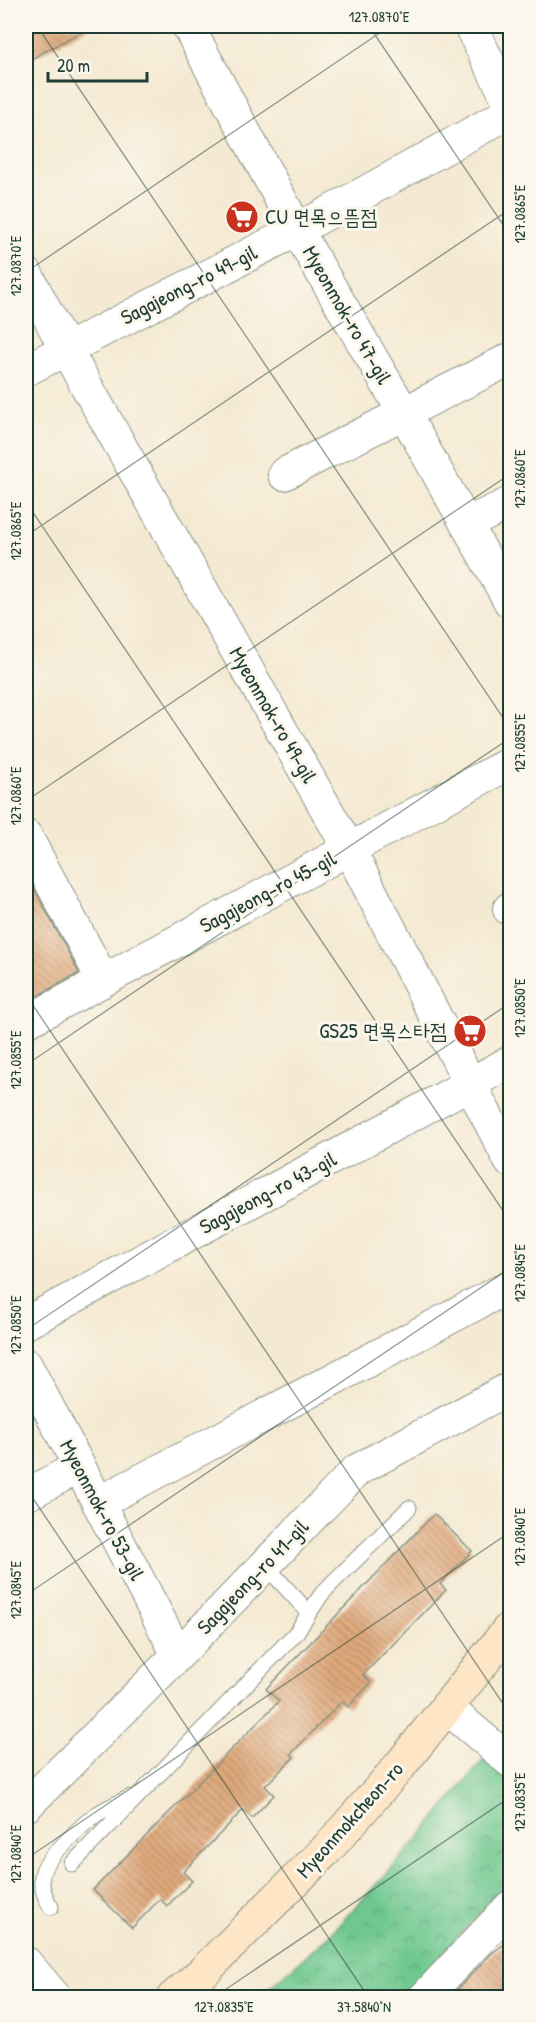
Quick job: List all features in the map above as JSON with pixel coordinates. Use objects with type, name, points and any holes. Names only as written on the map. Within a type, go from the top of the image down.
[{"type":"main road","name":"Myeonmokcheon-ro","points":[[173,1998],[201,1974],[328,1848],[399,1767],[510,1628]]},
{"type":"street","name":"Myeonmok-ro 47-gil","points":[[188,26],[297,230],[404,412],[510,602]]},
{"type":"street","points":[[470,26],[510,103]]},
{"type":"street","name":"Sagajeong-ro 49-gil","points":[[26,370],[297,230],[510,112]]},
{"type":"street","name":"Myeonmok-ro 49-gil","points":[[26,273],[65,348],[349,849],[510,1161]]},
{"type":"street","points":[[284,474],[510,359]]},
{"type":"street","points":[[466,524],[510,502]]},
{"type":"street","name":"Sagajeong-ro 45-gil","points":[[26,1022],[510,763]]},
{"type":"street","points":[[26,836],[103,980]]},
{"type":"street","name":"Sagajeong-ro 43-gil","points":[[26,1323],[510,1062]]},
{"type":"street","points":[[98,1503],[510,1286]]},
{"type":"street","name":"Myeonmok-ro 53-gil","points":[[26,1365],[178,1654]]},
{"type":"street","name":"Sagajeong-ro 41-gil","points":[[26,1806],[357,1470],[510,1388]]},
{"type":"street","points":[[26,1496],[79,1467]]},
{"type":"street","points":[[446,1707],[510,1761]]},
{"type":"street","points":[[424,1998],[510,1907]]},
{"type":"street","points":[[26,1963],[56,1998]]},
{"type":"lane","points":[[72,1864],[296,1633],[321,1595],[332,1583],[409,1508]]},
{"type":"lane","points":[[265,1565],[309,1613]]},
{"type":"lane","points":[[51,1907],[45,1897],[42,1880],[49,1860],[96,1815],[142,1792]]},
{"type":"green space","points":[[510,1727],[510,1882],[401,1997],[257,1998],[328,1937],[420,1837]]},
{"type":"building","points":[[26,26],[91,26],[26,62]]},
{"type":"building","points":[[26,873],[79,973],[26,1002]]},
{"type":"building","points":[[434,1514],[472,1551],[440,1584],[446,1590],[363,1675],[371,1683],[348,1707],[342,1701],[291,1754],[294,1757],[265,1786],[274,1795],[252,1818],[243,1810],[183,1872],[192,1881],[167,1906],[160,1899],[132,1928],[93,1890],[279,1701],[266,1689]]},
{"type":"building","points":[[510,1940],[510,1998],[449,1998],[492,1953]]},
{"type":"place","name":"CU 면목으뜸점","points":[[242,217]]},
{"type":"place","name":"GS25 면목스타점","points":[[470,1031]]}]
